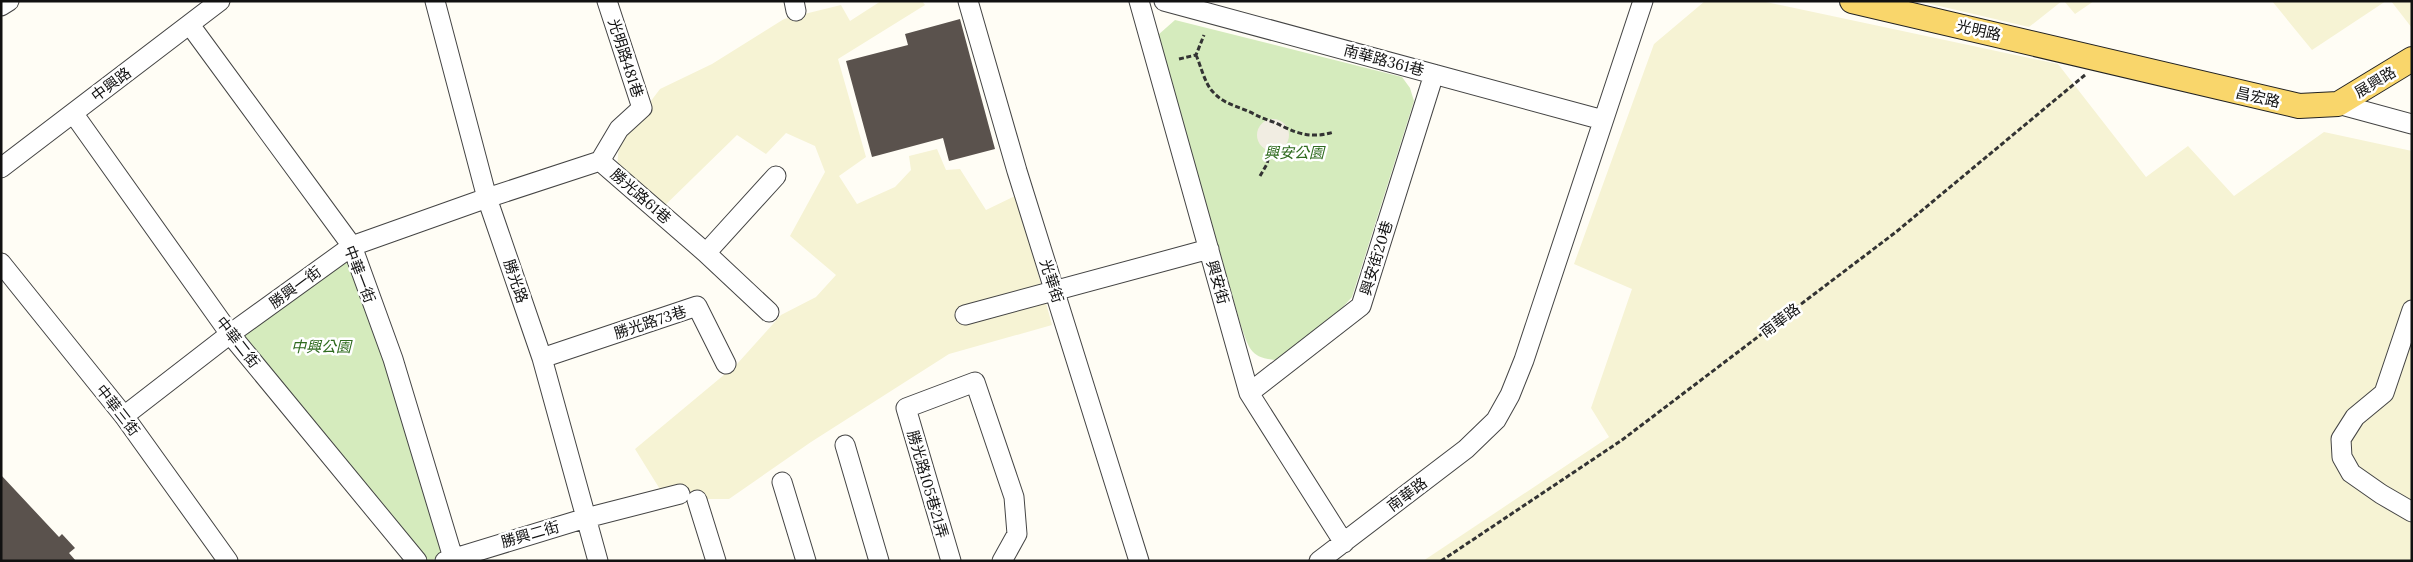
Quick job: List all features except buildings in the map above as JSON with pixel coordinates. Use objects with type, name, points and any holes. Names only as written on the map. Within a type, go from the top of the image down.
[{"type":"main road","name":"光明路","points":[[1852,1],[2105,59]]},
{"type":"main road","name":"昌宏路","points":[[2105,59],[2299,106],[2338,104]]},
{"type":"main road","name":"展興路","points":[[2338,104],[2412,59]]},
{"type":"street","points":[[1,6],[9,1]]},
{"type":"street","name":"中興路","points":[[1,168],[220,1]]},
{"type":"street","name":"勝光路","points":[[435,1],[487,198],[542,358],[598,561]]},
{"type":"street","name":"光明路481巷","points":[[600,161],[619,129],[642,108],[607,1]]},
{"type":"street","name":"光華街","points":[[968,1],[1017,172],[1139,561]]},
{"type":"street","name":"興安街","points":[[1139,1],[1249,393],[1344,543]]},
{"type":"street","name":"南華路361巷","points":[[1164,1],[1603,120]]},
{"type":"street","name":"南華路","points":[[1319,561],[1466,449],[1496,420],[1510,395],[1524,360],[1643,1]]},
{"type":"street","name":"中華一街","points":[[190,25],[352,246],[393,359],[451,560]]},
{"type":"street","name":"興安街20巷","points":[[1249,393],[1361,306],[1434,74]]},
{"type":"street","name":"昌宏路","points":[[2338,104],[2412,124]]},
{"type":"street","name":"中華二街","points":[[73,113],[230,334],[417,561]]},
{"type":"street","name":"勝光路61巷","points":[[487,198],[600,161],[706,253],[769,312]]},
{"type":"street","points":[[706,253],[776,176]]},
{"type":"street","name":"勝興一街","points":[[124,416],[230,334],[352,246],[487,198]]},
{"type":"street","points":[[965,315],[1209,249]]},
{"type":"street","name":"中華三街","points":[[1,263],[124,416],[228,561]]},
{"type":"street","name":"勝光路73巷","points":[[542,358],[697,306],[726,364]]},
{"type":"street","points":[[2412,310],[2384,393],[2355,417],[2341,438],[2342,457],[2352,472],[2381,494],[2412,512]]},
{"type":"street","name":"勝光路105巷21弄","points":[[951,561],[906,408],[975,382],[1014,497],[1017,534],[1002,561]]},
{"type":"street","points":[[845,445],[879,561]]},
{"type":"street","points":[[782,482],[806,561]]},
{"type":"street","name":"勝興二街","points":[[451,560],[586,518],[688,497],[716,561]]},
{"type":"path","points":[[1204,35],[1196,55],[1212,92],[1233,106],[1254,114],[1260,119],[1283,126],[1288,130],[1316,136],[1334,132]]},
{"type":"path","points":[[1179,59],[1196,55]]},
{"type":"path","name":"南華路","points":[[1442,561],[1630,434],[1896,232],[2105,59]]},
{"type":"path","points":[[1260,176],[1267,164],[1270,150]]},
{"type":"shaded area","points":[[881,1],[922,1],[925,5],[838,59],[866,157],[839,176],[857,204],[895,187],[911,170],[909,156],[937,149],[946,170],[960,169],[986,210],[1017,195],[1052,325],[949,354],[811,442],[729,499],[666,499],[635,449],[737,364],[781,315],[816,297],[836,275],[790,236],[825,172],[815,146],[786,133],[766,154],[737,135],[654,216],[616,182],[619,143],[660,89],[712,64],[784,19],[841,5],[850,21]]},
{"type":"shaded area","points":[[1705,1],[1761,1],[2058,64],[2146,177],[2188,146],[2234,196],[2324,132],[2412,151],[2412,561],[1423,561],[1609,437],[1591,408],[1632,289],[1574,264],[1654,44]]},
{"type":"shaded area","points":[[1918,1],[2062,1],[2029,27]]},
{"type":"shaded area","points":[[2064,1],[2094,1],[2075,14]]},
{"type":"shaded area","points":[[2272,1],[2386,1],[2312,50]]},
{"type":"shaded area","points":[[2391,1],[2412,1],[2412,28]]},
{"type":"shaded area","points":[[1273,119],[1284,124],[1289,135],[1284,146],[1273,151],[1262,146],[1257,135],[1262,124]]},
{"type":"green space","name":"興安公園","points":[[1175,20],[1402,77],[1410,88],[1414,101],[1352,297],[1342,308],[1276,360],[1267,359],[1256,354],[1249,346],[1241,326],[1158,35]]},
{"type":"green space","name":"中興公園","points":[[350,254],[387,363],[446,555],[430,561],[423,561],[241,336]]}]
